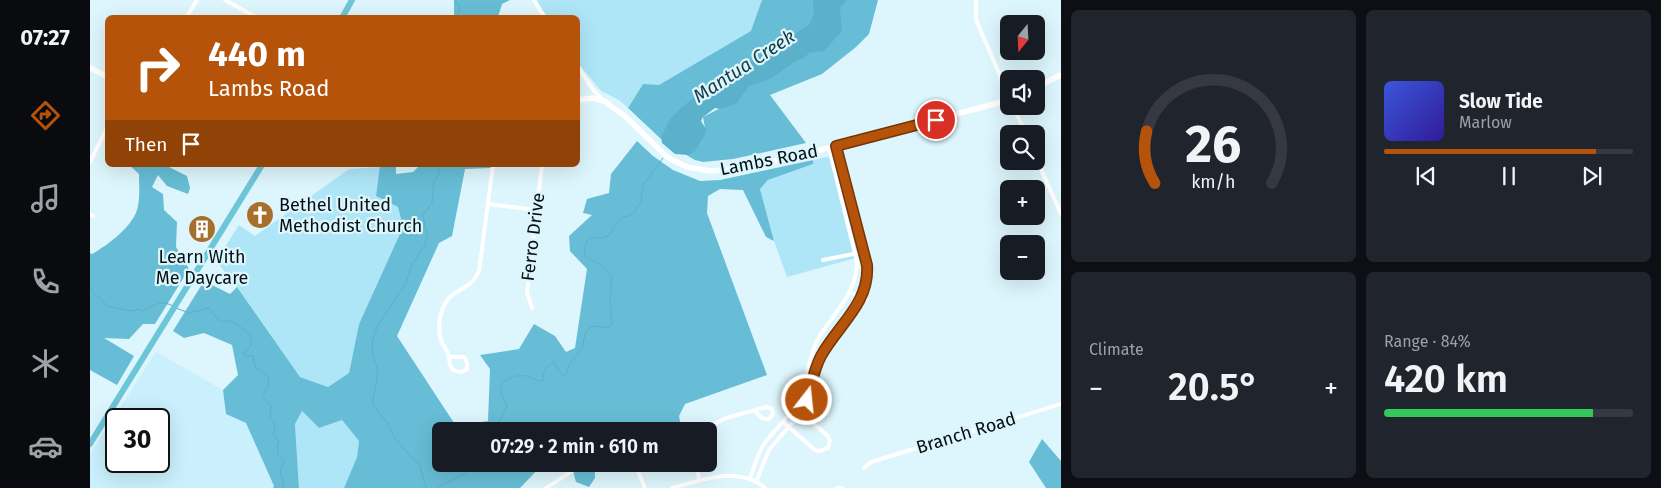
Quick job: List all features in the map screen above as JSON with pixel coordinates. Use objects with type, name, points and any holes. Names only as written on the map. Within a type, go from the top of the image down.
[{"type":"main road","points":[[344,15],[352,0]]},
{"type":"main road","points":[[90,68],[105,76]]},
{"type":"main road","points":[[1045,83],[1061,76]]},
{"type":"main road","points":[[580,100],[592,98],[604,101]]},
{"type":"main road","name":"Lambs Road","points":[[604,101],[626,117],[663,154],[687,167],[698,170],[723,171],[746,168],[829,148],[1000,102]]},
{"type":"main road","points":[[90,444],[261,167]]},
{"type":"street","points":[[188,15],[197,0]]},
{"type":"street","points":[[225,0],[232,2],[253,15]]},
{"type":"street","points":[[534,0],[543,15]]},
{"type":"street","points":[[976,0],[976,20],[1000,75]]},
{"type":"street","points":[[580,70],[594,91],[604,101]]},
{"type":"street","points":[[90,162],[105,132]]},
{"type":"street","points":[[756,482],[770,450],[800,412],[807,400],[822,355],[864,299],[868,276],[836,146]]},
{"type":"street","points":[[750,479],[760,451],[800,397],[818,340],[850,292],[857,268],[829,148]]},
{"type":"street","points":[[449,357],[464,357],[467,362],[467,369],[462,372],[454,371],[448,363],[448,352],[441,342],[439,332],[441,312],[448,299],[471,284],[477,276],[493,167]]},
{"type":"street","name":"Ferro Drive","points":[[532,308],[527,292],[542,167]]},
{"type":"street","points":[[1041,170],[1061,214]]},
{"type":"street","points":[[488,204],[536,210]]},
{"type":"street","points":[[823,260],[863,252]]},
{"type":"street","points":[[850,292],[864,299]]},
{"type":"street","points":[[808,369],[816,371]]},
{"type":"street","points":[[805,382],[812,384]]},
{"type":"street","name":"Branch Road","points":[[864,468],[871,462],[1061,404]]},
{"type":"street","points":[[717,423],[726,418],[763,408],[770,407],[773,414],[766,420],[762,419],[755,411]]},
{"type":"street","points":[[783,422],[815,450],[819,451],[828,448],[830,441],[828,436],[794,407]]},
{"type":"street","points":[[546,488],[571,472]]},
{"type":"street","points":[[638,472],[645,488]]},
{"type":"street","points":[[698,472],[699,480]]},
{"type":"street","points":[[672,488],[699,480],[727,476],[750,479],[765,488]]},
{"type":"street","points":[[837,488],[842,488]]},
{"type":"shaded area","points":[[454,0],[510,0],[502,4],[499,15],[454,15]]},
{"type":"shaded area","points":[[536,0],[762,0],[752,31],[659,86],[643,84],[628,108],[619,100],[601,91],[580,65],[580,15],[546,15]]},
{"type":"shaded area","points":[[762,0],[878,0],[869,34],[856,47],[822,74],[770,95],[806,143],[733,159],[703,162],[695,160],[683,153],[706,133],[703,117],[740,98],[700,92],[661,139],[628,108],[643,84],[659,85],[751,31]]},
{"type":"shaded area","points":[[637,141],[653,156],[673,170],[700,181],[720,180],[813,160],[813,164],[768,180],[760,189],[774,241],[766,237],[743,190],[720,189],[708,196],[707,213],[767,375],[685,404],[679,416],[680,422],[482,422],[488,421],[490,369],[480,355],[519,349],[534,324],[555,336],[566,352],[575,348],[587,269],[570,251],[569,236],[592,215],[583,213],[587,199],[609,193],[611,174]]},
{"type":"shaded area","points":[[835,155],[870,254],[787,277],[774,241],[760,189],[768,180],[813,164],[813,160]]},
{"type":"shaded area","points":[[131,167],[169,167],[187,176],[190,188],[188,194],[167,186],[158,175],[152,187],[163,194],[164,210],[177,222],[176,247],[189,269],[155,324],[143,324],[129,339],[104,338],[134,356],[117,385],[90,370],[90,253],[92,254],[113,240],[132,220],[138,206],[139,174]]},
{"type":"shaded area","points":[[380,167],[376,196],[398,207],[403,227],[359,324],[349,373],[328,387],[300,377],[237,287],[216,261],[239,225],[255,236],[349,169]]},
{"type":"shaded area","points":[[380,167],[396,167],[396,174],[413,172],[418,167],[492,167],[465,169],[452,236],[439,243],[397,336],[453,422],[432,422],[432,472],[535,472],[520,488],[344,488],[357,457],[359,441],[342,420],[319,428],[302,411],[295,424],[299,488],[273,488],[274,486],[246,423],[226,414],[223,390],[238,375],[232,345],[204,333],[184,338],[173,331],[204,281],[230,294],[237,287],[300,377],[328,387],[349,373],[359,324],[403,227],[398,207],[376,196]]},
{"type":"shaded area","points":[[156,352],[223,390],[226,414],[246,423],[274,486],[273,488],[90,488],[90,454],[105,431],[105,473],[170,473],[170,408],[120,408]]},
{"type":"shaded area","points":[[302,411],[319,428],[342,420],[359,441],[357,457],[344,488],[299,488],[295,423]]},
{"type":"shaded area","points":[[1042,439],[1061,461],[1061,488],[1046,488],[1029,462]]},
{"type":"shaded area","points":[[573,472],[595,472],[595,478],[589,487],[576,482]]},
{"type":"water","points":[[813,0],[847,0],[840,8],[842,31],[824,51],[809,53],[772,78],[749,86],[736,104],[720,109],[715,108],[703,117],[701,121],[706,129],[706,133],[695,151],[689,155],[675,154],[662,143],[661,137],[670,119],[700,92],[809,25],[814,14]]},
{"type":"waterway","points":[[455,0],[460,8],[458,15]]},
{"type":"waterway","name":"Mantua Creek","points":[[499,422],[507,407],[501,392],[502,384],[505,381],[509,378],[523,376],[542,381],[546,369],[554,362],[559,371],[563,375],[566,374],[570,363],[582,349],[585,334],[589,328],[595,326],[609,328],[612,325],[610,298],[612,278],[601,265],[586,257],[586,245],[589,238],[603,238],[610,235],[613,228],[624,217],[631,215],[635,211],[641,201],[643,185],[663,158]]},
{"type":"waterway","points":[[426,488],[420,465],[394,437],[387,422],[372,404],[377,380],[377,367],[373,356],[372,342],[377,327],[406,283],[411,266],[425,245],[427,235],[423,215],[432,203],[434,181],[441,167]]},
{"type":"waterway","points":[[90,289],[108,306],[131,311],[138,309],[143,311],[161,303],[173,306]]},
{"type":"waterway","points":[[176,308],[189,313],[209,308],[219,321],[230,320],[250,335],[251,345],[243,354],[253,356],[255,367],[265,373],[269,380],[262,397],[271,406],[270,419],[275,424],[274,436],[279,441],[277,446],[278,455],[284,461],[280,470],[284,488]]},
{"type":"waterway","name":"Mantua Creek","points":[[437,488],[467,472]]},
{"type":"place","name":"Bethel United Methodist Church","points":[[260,215]]},
{"type":"place","name":"Learn With Me Daycare","points":[[202,229]]},
{"type":"route","points":[[807,400],[818,363],[860,301],[868,276],[867,265],[836,146],[936,120]]}]
